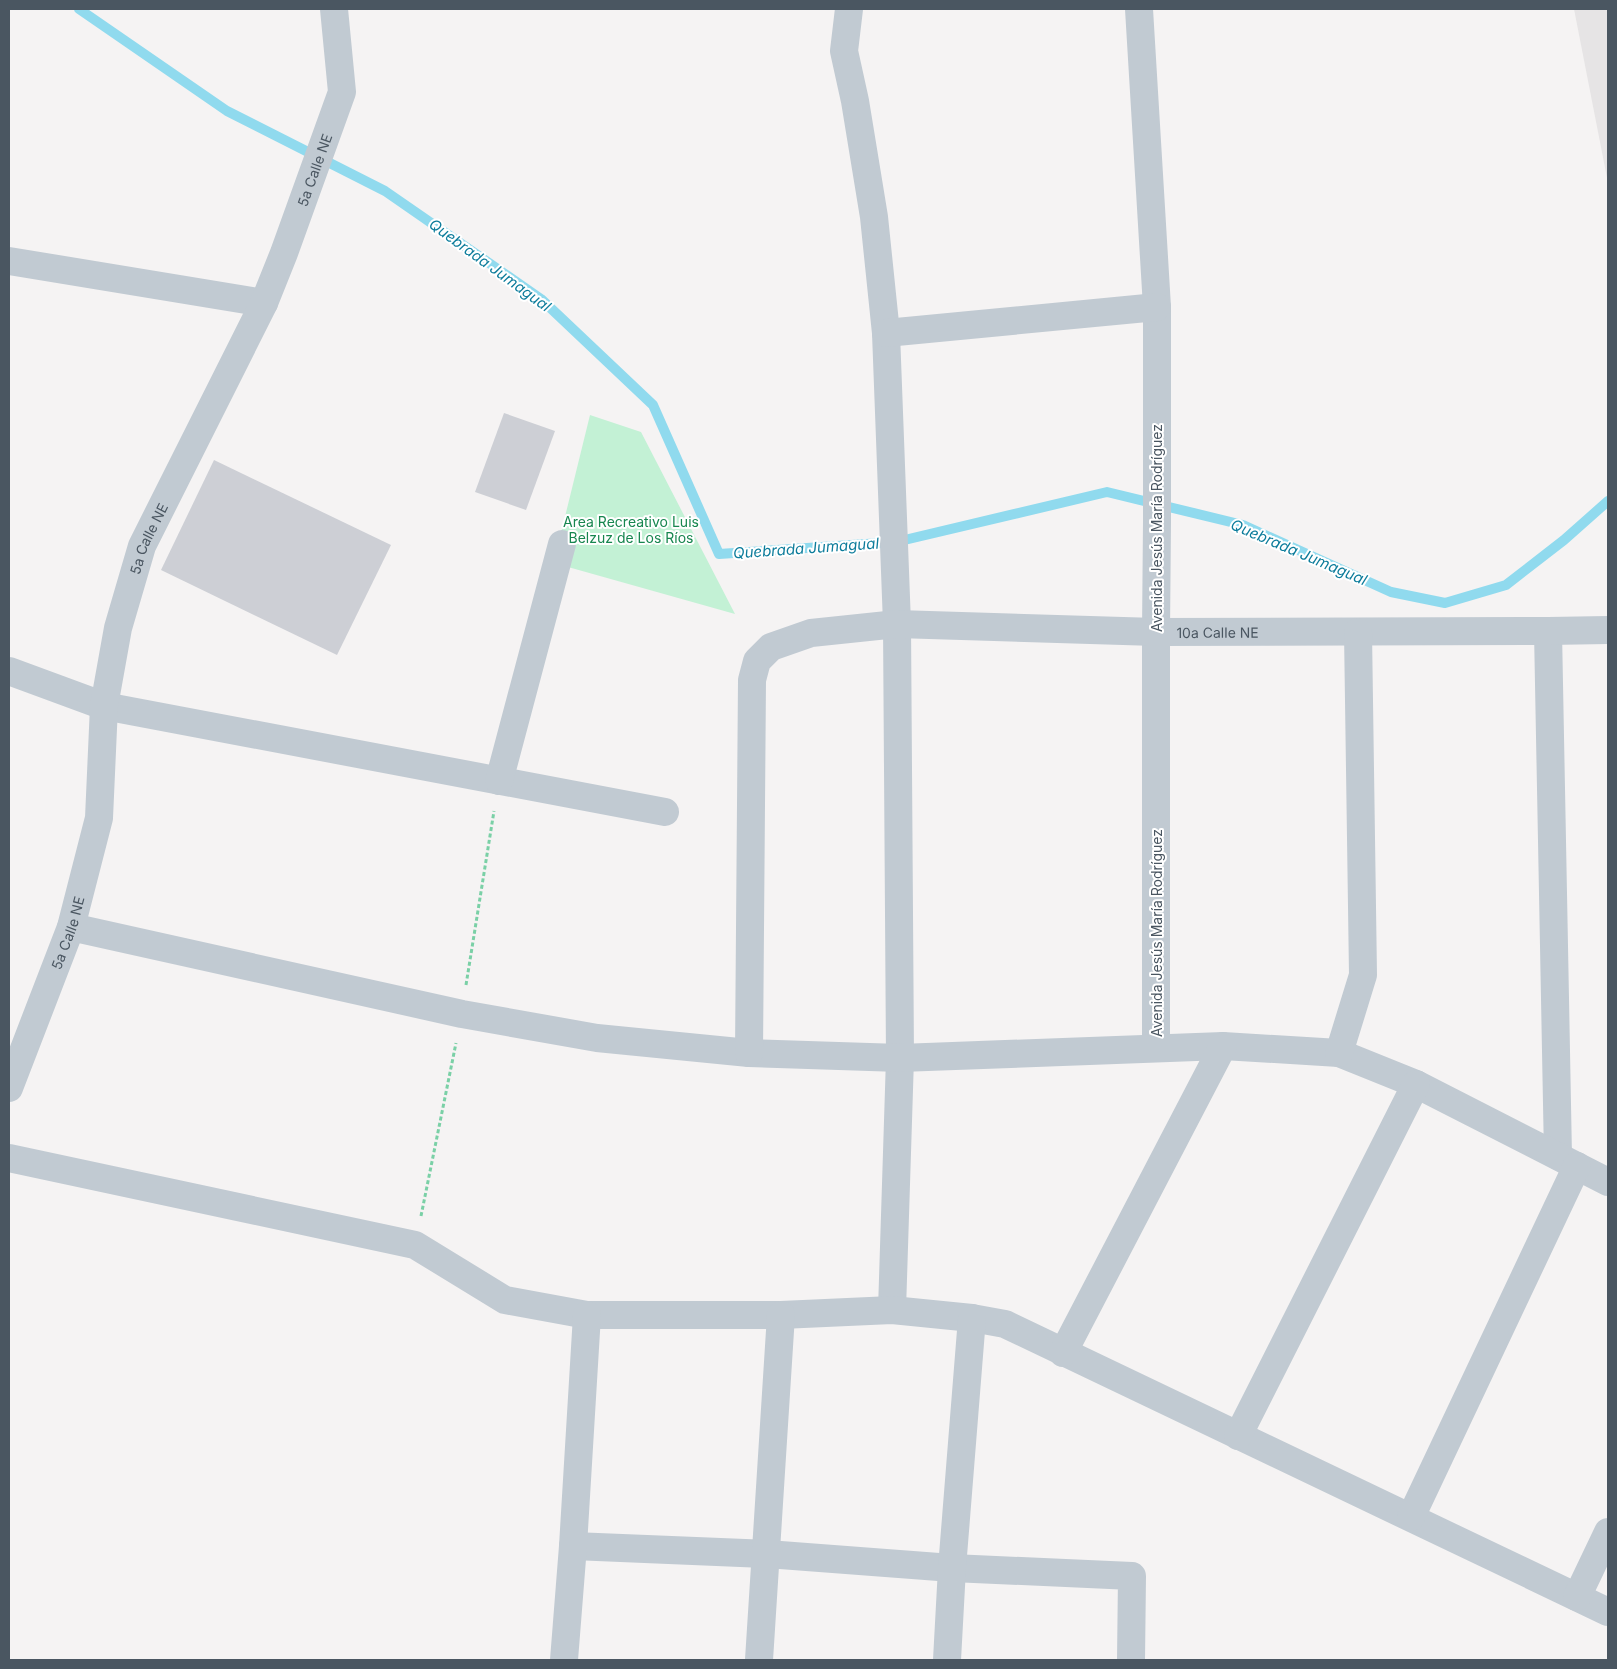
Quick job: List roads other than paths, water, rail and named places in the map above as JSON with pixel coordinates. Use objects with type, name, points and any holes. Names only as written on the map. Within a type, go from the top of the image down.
[{"type":"street","name":"5a Calle NE","points":[[9,1088],[71,927],[99,818],[104,706],[118,628],[142,546],[264,303],[342,92],[334,9]]},
{"type":"street","points":[[849,9],[844,51],[855,100],[874,217],[886,333],[897,624],[900,1058],[892,1310]]},
{"type":"street","name":"Avenida Jesús María Rodríguez","points":[[1145,10],[1157,307],[1156,1048]]},
{"type":"street","points":[[9,261],[264,303]]},
{"type":"street","points":[[886,333],[1157,307]]},
{"type":"street","points":[[499,781],[562,544]]},
{"type":"street","name":"10a Calle NE","points":[[749,1053],[752,680],[757,661],[772,648],[812,634],[897,624],[1156,632],[1608,630]]},
{"type":"street","points":[[1411,1517],[1567,1161],[1548,631]]},
{"type":"street","points":[[1339,1053],[1363,974],[1358,632]]},
{"type":"street","points":[[9,671],[104,706],[665,812]]},
{"type":"street","points":[[71,927],[468,1015],[597,1038],[749,1053],[900,1058],[1224,1046],[1339,1053],[1416,1084],[1608,1182]]},
{"type":"street","points":[[1064,1353],[1224,1046]]},
{"type":"street","points":[[1238,1436],[1416,1084]]},
{"type":"street","points":[[9,1158],[415,1245],[505,1300],[588,1315],[781,1315],[892,1310],[972,1318],[1005,1324],[1608,1612]]},
{"type":"street","points":[[564,1660],[588,1315]]},
{"type":"street","points":[[759,1660],[781,1315]]},
{"type":"street","points":[[947,1660],[952,1568],[972,1318]]},
{"type":"street","points":[[1577,1597],[1608,1532]]},
{"type":"street","points":[[573,1546],[767,1554],[952,1568],[1132,1576],[1131,1660]]},
{"type":"waterway","name":"Quebrada Jumagual","points":[[79,9],[227,111],[385,191],[541,299],[653,405],[719,554],[896,542],[1107,492],[1243,525],[1391,592],[1445,603],[1506,585],[1564,540],[1608,501]]},
{"type":"park label","name":"Area Recreativo Luis Belzuz de Los Ríos","points":[[631,530]]}]
